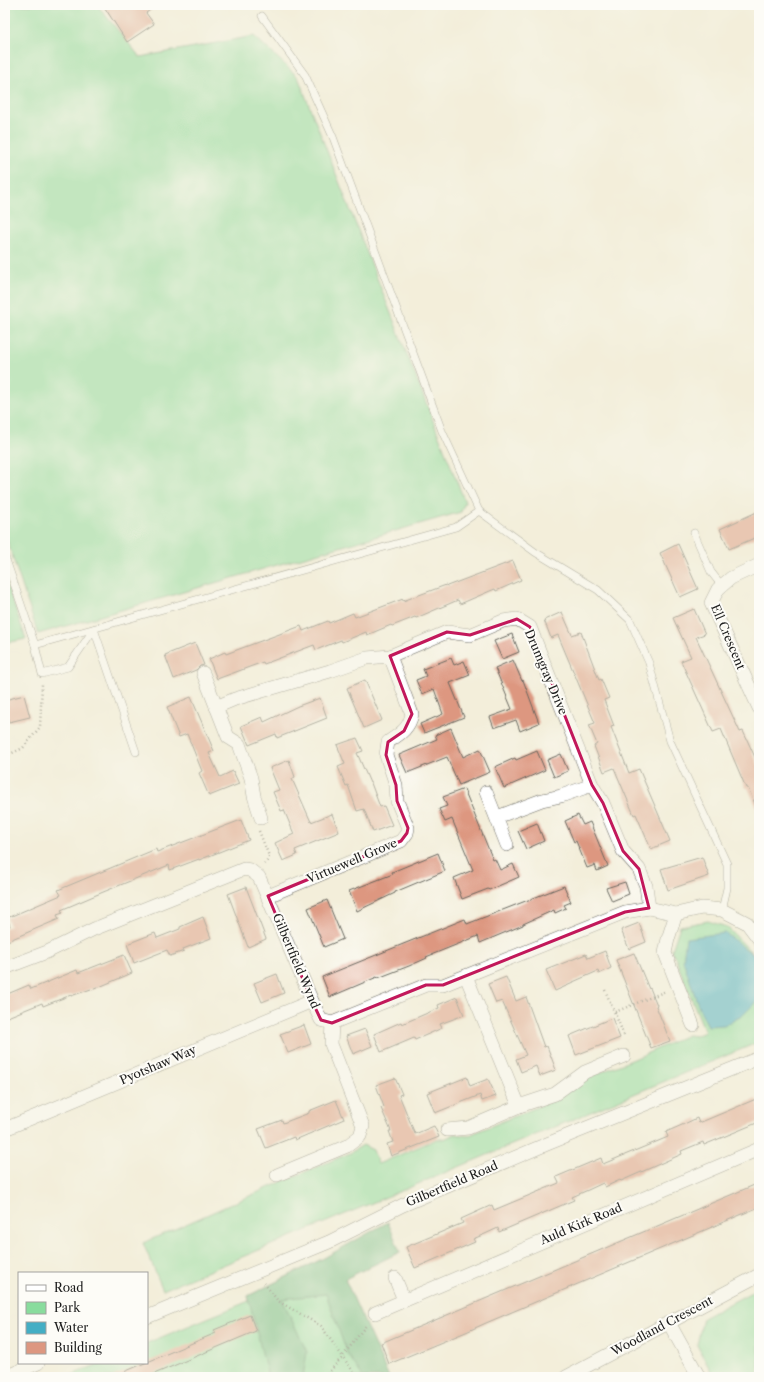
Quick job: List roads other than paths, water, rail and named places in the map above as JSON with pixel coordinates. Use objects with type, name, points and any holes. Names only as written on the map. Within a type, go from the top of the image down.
[{"type":"street","name":"Ell Crescent","points":[[759,565],[731,578],[718,589],[711,603],[759,708]]},
{"type":"street","name":"Drumgray Drive","points":[[216,707],[235,698],[330,671],[367,658],[390,656],[447,632],[470,635],[503,621],[517,619],[530,627],[592,785],[603,803],[623,851],[639,869],[646,886],[649,908]]},
{"type":"street","name":"Virtuewell Grove","points":[[268,896],[401,841],[407,833],[408,828],[397,801],[396,785],[386,755],[388,742],[404,731],[410,722],[412,714],[390,656]]},
{"type":"street","points":[[203,673],[228,738],[239,744],[251,778],[254,796],[261,818]]},
{"type":"street","points":[[497,817],[542,800],[561,796],[592,785]]},
{"type":"street","points":[[486,792],[507,845]]},
{"type":"street","name":"Gilbertfield Wynd","points":[[5,968],[47,952],[94,929],[244,869],[250,870],[256,873],[259,877],[268,896],[321,1020],[332,1023]]},
{"type":"street","points":[[277,1175],[347,1146],[360,1136],[363,1126],[330,1044],[332,1023],[426,985],[443,985],[625,912],[649,908],[676,914],[702,908],[722,910],[747,923],[759,939]]},
{"type":"street","points":[[676,914],[668,939],[666,953],[677,986],[693,1025]]},
{"type":"street","points":[[466,976],[519,1106]]},
{"type":"street","name":"Pyotshaw Way","points":[[5,1129],[312,1001]]},
{"type":"street","points":[[447,1130],[468,1128],[519,1106],[555,1094],[585,1072],[624,1056]]},
{"type":"street","name":"Gilbertfield Road","points":[[148,1317],[329,1242],[403,1205],[547,1144],[759,1058]]},
{"type":"street","name":"Auld Kirk Road","points":[[375,1313],[759,1149]]},
{"type":"street","name":"Woodland Crescent","points":[[566,1377],[759,1275]]},
{"type":"street","points":[[395,1278],[404,1300]]},
{"type":"street","points":[[669,1323],[699,1377]]},
{"type":"street","points":[[5,1377],[36,1364]]},
{"type":"lane","points":[[262,16],[305,75],[333,137],[442,431],[479,511],[535,552],[598,590],[630,620],[649,662],[670,741],[727,864],[727,888],[722,910]]},
{"type":"lane","points":[[35,645],[456,527],[479,511]]},
{"type":"lane","points":[[694,533],[711,572],[722,586]]},
{"type":"lane","points":[[5,557],[35,645],[42,674],[68,667],[94,629]]},
{"type":"lane","points":[[94,629],[136,752]]},
{"type":"water","points":[[725,933],[755,956],[759,962],[759,999],[742,1016],[724,1025],[708,1026],[699,1008],[683,960],[686,938]]}]
